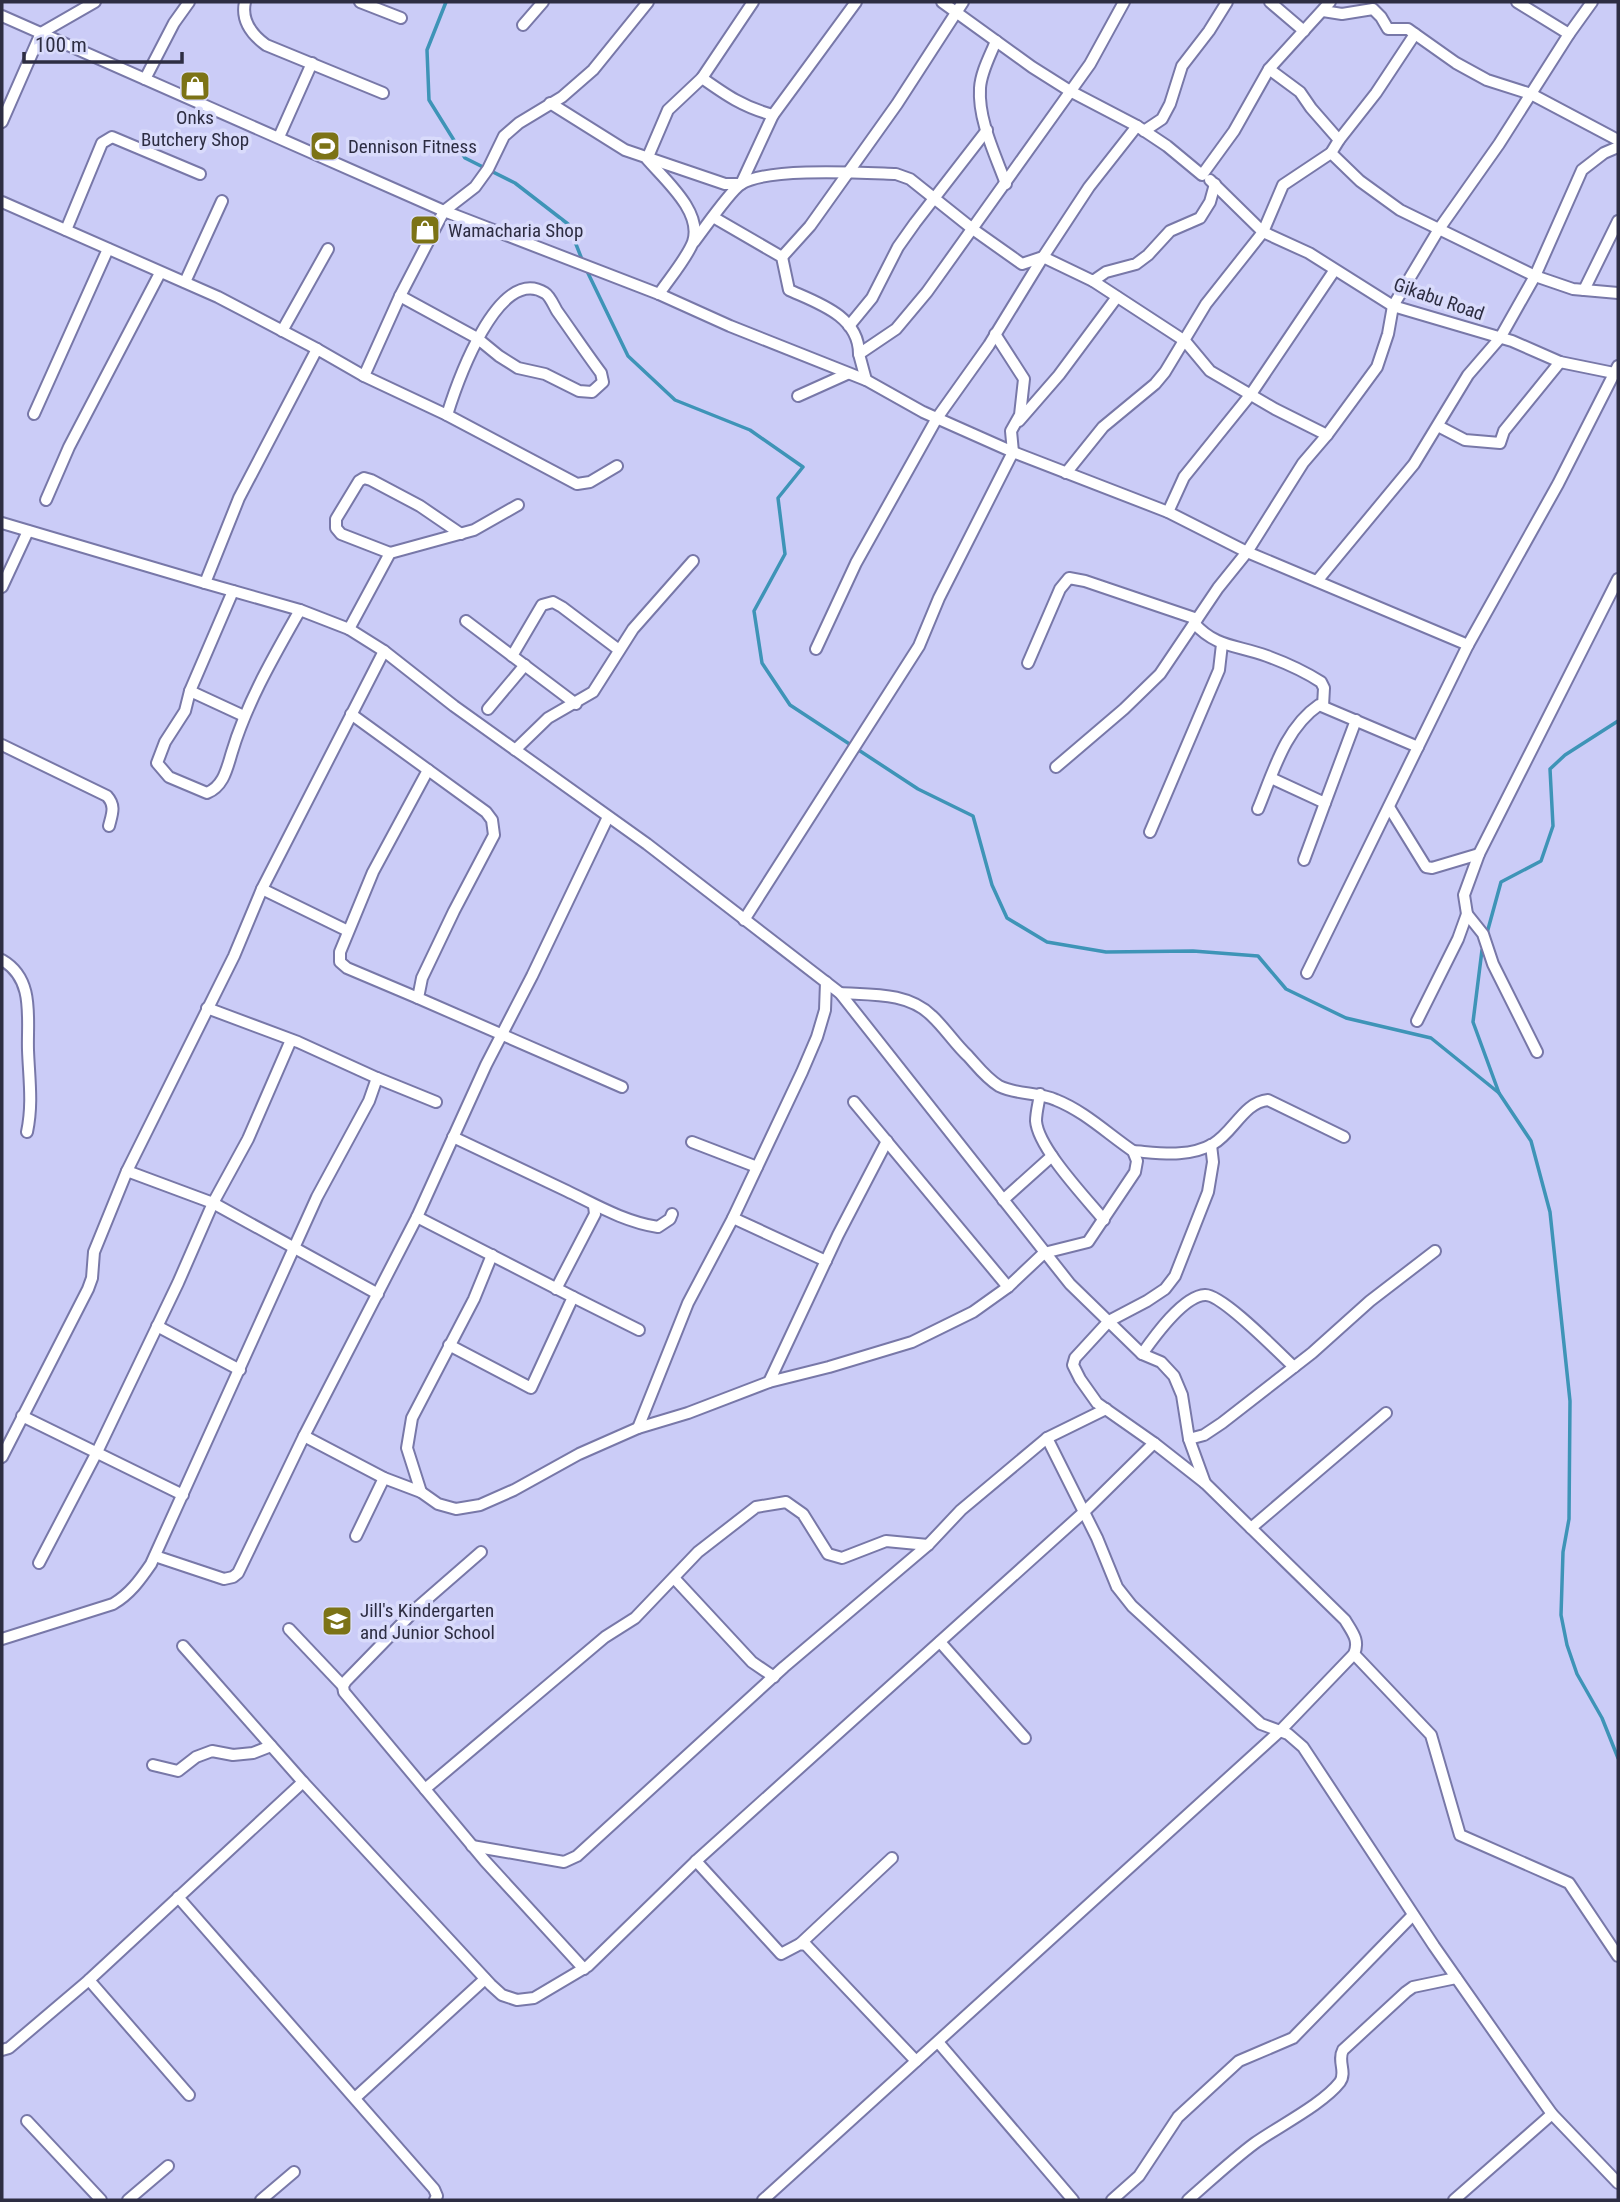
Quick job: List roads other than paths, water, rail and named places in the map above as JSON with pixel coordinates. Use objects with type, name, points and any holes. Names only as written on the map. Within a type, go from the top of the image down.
[{"type":"street","points":[[145,79],[174,23],[189,2]]},
{"type":"street","points":[[245,2],[244,14],[248,27],[266,45],[383,93]]},
{"type":"street","points":[[360,2],[401,18]]},
{"type":"street","points":[[523,25],[543,2]]},
{"type":"street","points":[[364,376],[400,296],[444,211],[475,187],[488,169],[504,136],[519,122],[562,97],[593,70],[648,2]]},
{"type":"street","points":[[647,159],[667,110],[702,78],[753,2]]},
{"type":"street","points":[[659,294],[692,244],[741,184],[773,115],[856,2]]},
{"type":"street","points":[[942,2],[1032,67],[1167,146],[1215,184],[1263,232]]},
{"type":"street","points":[[782,257],[810,226],[897,104],[963,2]]},
{"type":"street","points":[[859,354],[896,329],[928,292],[1090,64],[1124,2]]},
{"type":"street","points":[[816,649],[856,563],[937,418],[995,334],[1089,187],[1140,129],[1162,119],[1170,104],[1182,66],[1227,2]]},
{"type":"street","points":[[1270,2],[1304,31]]},
{"type":"street","points":[[1202,175],[1234,131],[1269,69],[1330,2]]},
{"type":"street","points":[[1517,2],[1569,34]]},
{"type":"street","points":[[1056,767],[1160,674],[1195,621],[1247,552],[1303,463],[1377,367],[1388,334],[1393,306],[1439,229],[1499,144],[1592,2]]},
{"type":"street","points":[[2,122],[41,33],[87,4]]},
{"type":"street","points":[[1323,12],[1342,14],[1373,9],[1388,29],[1408,29],[1456,63],[1487,80],[1531,94],[1618,140]]},
{"type":"street","points":[[2,16],[444,211],[659,294],[866,380],[937,418],[1013,452],[1168,512],[1247,552],[1468,645]]},
{"type":"street","points":[[1066,473],[1103,427],[1155,384],[1185,341],[1206,304],[1263,232],[1283,185],[1331,153],[1376,93],[1415,34]]},
{"type":"street","points":[[996,41],[980,88],[987,130],[1006,184]]},
{"type":"street","points":[[279,137],[312,64]]},
{"type":"street","points":[[1269,69],[1300,92],[1339,140]]},
{"type":"street","points":[[702,78],[736,102],[773,115]]},
{"type":"street","points":[[550,103],[625,150],[714,181],[741,184],[784,174],[847,172],[896,174],[909,179],[937,194],[974,230],[1023,264],[1043,257],[1093,281],[1185,341],[1210,371],[1327,435]]},
{"type":"street","points":[[849,326],[872,298],[898,247],[987,130]]},
{"type":"street","points":[[66,230],[102,143],[112,137],[200,174]]},
{"type":"street","points":[[1317,581],[1414,464],[1468,375],[1500,338],[1535,276],[1582,170],[1604,153],[1618,147]]},
{"type":"street","points":[[1331,153],[1360,181],[1400,210],[1535,276],[1584,290],[1618,293]]},
{"type":"street","points":[[647,159],[692,215],[695,226],[692,244]]},
{"type":"street","points":[[1093,281],[1106,272],[1136,264],[1170,231],[1200,218],[1210,202],[1215,184]]},
{"type":"street","points":[[185,282],[222,201]]},
{"type":"street","points":[[5,207],[66,230],[218,297],[317,348],[364,376],[447,415],[577,484],[590,482],[617,466]]},
{"type":"street","points":[[713,217],[782,257],[789,290],[844,318],[859,342],[859,354],[866,380]]},
{"type":"street","points":[[1584,290],[1618,221]]},
{"type":"street","name":"Gikabu Road","points":[[1263,232],[1309,253],[1393,306],[1500,338],[1560,362],[1616,369]]},
{"type":"street","points":[[34,414],[108,249]]},
{"type":"street","points":[[282,331],[328,249]]},
{"type":"street","points":[[1168,512],[1184,477],[1251,394],[1334,271]]},
{"type":"street","points":[[46,500],[69,447],[160,273]]},
{"type":"street","points":[[400,296],[477,338],[518,368],[545,373],[579,391],[592,392],[603,382],[601,373],[545,293],[529,289],[512,293],[477,338],[459,376],[447,415]]},
{"type":"street","points":[[1011,431],[1047,390],[1117,297]]},
{"type":"street","points":[[995,334],[1024,379],[1047,390]]},
{"type":"street","points":[[205,583],[239,498],[317,348]]},
{"type":"street","points":[[1438,426],[1465,440],[1500,443],[1504,431],[1560,362]]},
{"type":"street","points":[[1307,973],[1468,645],[1558,484],[1616,369]]},
{"type":"street","points":[[798,396],[847,374]]},
{"type":"street","points":[[744,920],[919,646],[939,598],[1013,452],[1011,431],[1020,415],[1024,379]]},
{"type":"street","points":[[461,534],[420,506],[364,478],[359,481],[336,519],[335,528],[341,534],[390,553],[461,534],[488,523],[518,505]]},
{"type":"street","points":[[2,523],[300,610],[349,629],[384,651],[454,706],[647,844],[840,993],[1070,1284],[1142,1354],[1161,1362],[1174,1376],[1182,1395],[1189,1439],[1205,1483]]},
{"type":"street","points":[[2,587],[28,531]]},
{"type":"street","points":[[349,629],[390,553]]},
{"type":"street","points":[[515,750],[548,719],[593,692],[619,650],[661,596],[693,561]]},
{"type":"street","points":[[1028,663],[1060,589],[1069,578],[1195,621],[1204,634],[1222,644],[1265,655],[1298,668],[1321,682],[1324,688],[1323,706]]},
{"type":"street","points":[[1417,1021],[1458,939],[1467,914],[1464,895],[1479,854],[1618,579]]},
{"type":"street","points":[[233,591],[190,691],[185,711],[165,742],[157,763],[169,777],[207,793],[218,786],[224,777],[244,716],[300,610]]},
{"type":"street","points":[[512,656],[542,605],[553,602],[619,650]]},
{"type":"street","points":[[466,621],[576,704]]},
{"type":"street","points":[[1150,832],[1219,670],[1222,644]]},
{"type":"street","points":[[2,1457],[88,1289],[92,1278],[94,1252],[127,1171],[234,956],[262,889],[384,651]]},
{"type":"street","points":[[488,709],[524,665]]},
{"type":"street","points":[[190,691],[244,716]]},
{"type":"street","points":[[1258,809],[1289,737],[1319,705],[1418,747]]},
{"type":"street","points":[[351,714],[486,812],[492,820],[494,835],[422,978],[418,998]]},
{"type":"street","points":[[1304,860],[1356,720]]},
{"type":"street","points":[[2,745],[107,796],[114,809],[109,825]]},
{"type":"street","points":[[428,770],[373,872],[340,952],[340,962],[364,976],[622,1087]]},
{"type":"street","points":[[1271,778],[1325,803]]},
{"type":"street","points":[[1389,807],[1426,867],[1432,868],[1479,854]]},
{"type":"street","points":[[155,1556],[224,1579],[238,1573],[304,1436],[417,1217],[608,817]]},
{"type":"street","points":[[262,889],[348,931]]},
{"type":"street","points":[[1467,914],[1483,934],[1493,964],[1537,1052]]},
{"type":"street","points":[[2,960],[12,966],[22,981],[27,997],[31,1100],[27,1132]]},
{"type":"street","points":[[638,1428],[688,1303],[733,1218],[817,1037],[825,1010],[826,982]]},
{"type":"street","points":[[840,993],[891,996],[912,1002],[931,1014],[952,1042],[988,1078],[1011,1091],[1040,1094],[1073,1109],[1133,1151],[1172,1155],[1211,1145],[1227,1134],[1237,1120],[1254,1105],[1268,1100],[1344,1137]]},
{"type":"street","points":[[207,1008],[291,1040],[436,1102]]},
{"type":"street","points":[[39,1563],[97,1452],[213,1203],[248,1139],[291,1040]]},
{"type":"street","points":[[2,1639],[113,1604],[127,1596],[137,1585],[155,1556],[317,1197],[369,1101],[377,1078]]},
{"type":"street","points":[[1040,1094],[1036,1122],[1052,1156],[1104,1220]]},
{"type":"street","points":[[854,1102],[1008,1287]]},
{"type":"street","points":[[453,1137],[594,1206],[644,1225],[658,1227],[670,1219],[672,1214]]},
{"type":"street","points":[[769,1382],[887,1141]]},
{"type":"street","points":[[692,1142],[757,1167]]},
{"type":"street","points":[[762,2200],[1280,1731],[1354,1654],[1357,1647],[1356,1639],[1345,1620],[1205,1483],[1090,1394],[1073,1365],[1075,1358],[1109,1321],[1165,1289],[1175,1276],[1208,1192],[1213,1162],[1211,1145]]},
{"type":"street","points":[[304,1436],[384,1478],[421,1492],[438,1504],[456,1509],[480,1505],[514,1490],[579,1454],[638,1428],[688,1413],[769,1382],[912,1342],[973,1312],[1008,1287],[1044,1253],[1088,1242],[1135,1172],[1137,1161],[1133,1151]]},
{"type":"street","points":[[1003,1200],[1052,1156]]},
{"type":"street","points":[[127,1171],[213,1203],[378,1294]]},
{"type":"street","points":[[556,1289],[595,1214],[594,1206]]},
{"type":"street","points":[[417,1217],[639,1330]]},
{"type":"street","points":[[733,1218],[826,1261]]},
{"type":"street","points":[[1189,1439],[1213,1429],[1294,1367],[1370,1301],[1435,1251]]},
{"type":"street","points":[[421,1492],[407,1447],[412,1418],[474,1299],[492,1255]]},
{"type":"street","points":[[1142,1354],[1159,1331],[1190,1300],[1203,1295],[1212,1296],[1237,1313],[1294,1367]]},
{"type":"street","points":[[449,1345],[531,1388],[573,1297]]},
{"type":"street","points":[[156,1326],[240,1370]]},
{"type":"street","points":[[472,1846],[571,1860],[774,1677],[928,1545],[961,1510],[1047,1438],[1106,1409]]},
{"type":"street","points":[[1251,1528],[1386,1413]]},
{"type":"street","points":[[22,1416],[183,1495]]},
{"type":"street","points":[[1047,1438],[1117,1587],[1132,1606],[1261,1724],[1294,1737],[1303,1747],[1413,1915],[1552,2114],[1618,2183]]},
{"type":"street","points":[[183,1646],[303,1782],[485,1979],[502,1995],[517,2000],[534,1998],[584,1969],[696,1861],[1084,1512],[1154,1443]]},
{"type":"street","points":[[356,1536],[384,1478]]},
{"type":"street","points":[[425,1789],[606,1637],[635,1618],[698,1552],[756,1507],[786,1502],[803,1514],[828,1554],[842,1558],[886,1541],[928,1545]]},
{"type":"street","points":[[343,1686],[419,1606],[481,1552]]},
{"type":"street","points":[[674,1578],[752,1662],[774,1677]]},
{"type":"street","points":[[289,1629],[343,1686],[345,1692],[472,1846],[584,1969]]},
{"type":"street","points":[[940,1642],[1025,1738]]},
{"type":"street","points":[[1354,1654],[1431,1735],[1460,1835],[1569,1883],[1618,1956]]},
{"type":"street","points":[[153,1765],[178,1771],[196,1757],[212,1751],[233,1755],[253,1753],[271,1746]]},
{"type":"street","points":[[2,2050],[9,2048],[89,1980],[303,1782]]},
{"type":"street","points":[[696,1861],[781,1954],[800,1944],[892,1858]]},
{"type":"street","points":[[177,1898],[434,2189],[437,2196],[435,2200]]},
{"type":"street","points":[[1112,2200],[1139,2176],[1178,2117],[1239,2061],[1293,2038],[1413,1915]]},
{"type":"street","points":[[800,1944],[806,1945],[916,2061]]},
{"type":"street","points":[[1188,2200],[1253,2145],[1333,2088],[1342,2077],[1340,2058],[1343,2050],[1406,1992],[1413,1987],[1456,1978]]},
{"type":"street","points":[[355,2098],[485,1979]]},
{"type":"street","points":[[89,1980],[189,2095]]},
{"type":"street","points":[[938,2042],[1073,2200]]},
{"type":"street","points":[[1454,2200],[1552,2114]]},
{"type":"street","points":[[27,2121],[101,2200]]},
{"type":"street","points":[[128,2200],[168,2166]]},
{"type":"street","points":[[261,2200],[294,2172]]},
{"type":"waterway","points":[[446,2],[427,50],[429,100],[465,158],[515,183],[568,224],[583,262]]},
{"type":"waterway","points":[[586,269],[628,356],[675,400],[750,430],[803,467],[778,498],[785,554],[754,611],[762,663],[790,705],[918,789],[973,816],[992,885],[1007,918],[1047,942],[1106,952],[1193,951],[1258,956],[1286,989],[1346,1018],[1431,1038],[1499,1093],[1531,1141],[1550,1212],[1570,1401],[1569,1519],[1563,1552],[1561,1615],[1577,1674],[1602,1718],[1618,1758]]},
{"type":"waterway","points":[[1487,933],[1501,882],[1541,861],[1553,826],[1550,769],[1565,755],[1618,721]]},
{"type":"waterway","points":[[1482,950],[1473,1022],[1499,1093]]},
{"type":"place","name":"Onks Butchery Shop","points":[[195,86]]},
{"type":"place","name":"Dennison Fitness","points":[[325,146]]},
{"type":"place","name":"Wamacharia Shop","points":[[425,230]]},
{"type":"place","name":"Jill's Kindergarten and Junior School","points":[[337,1621]]}]
